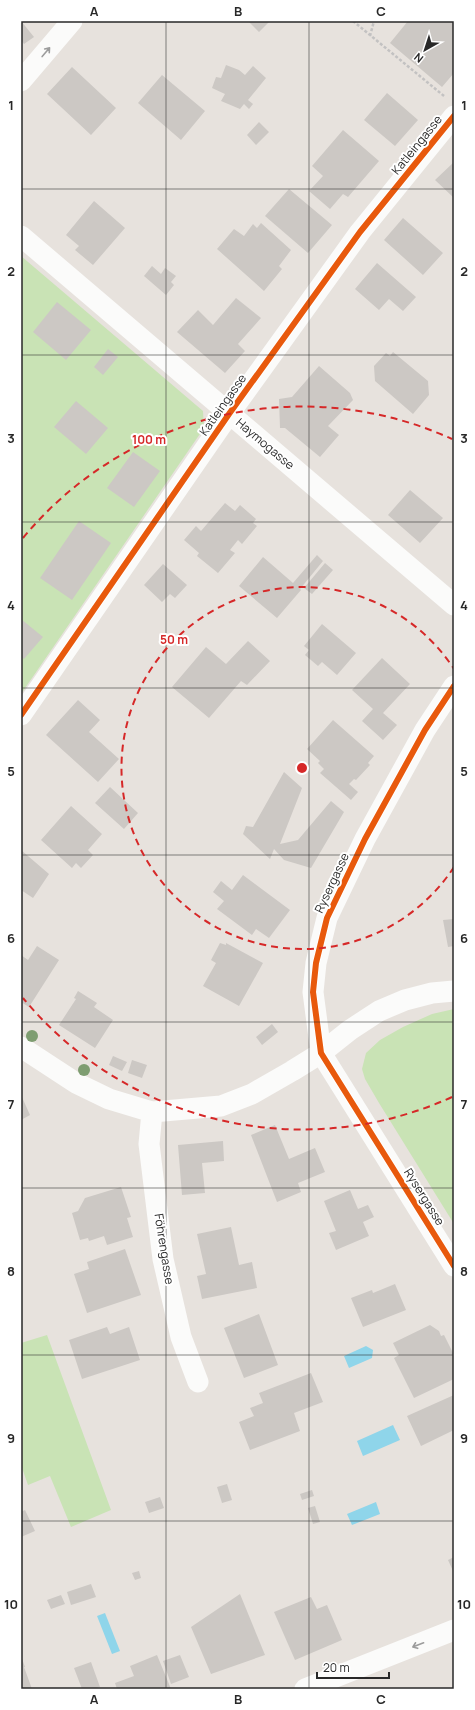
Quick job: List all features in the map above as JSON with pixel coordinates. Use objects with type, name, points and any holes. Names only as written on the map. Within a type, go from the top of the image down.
[{"type":"street","points":[[21,81],[72,21]]},
{"type":"street","name":"Katleingasse","points":[[21,716],[229,414],[451,108]]},
{"type":"street","name":"Haymogasse","points":[[21,236],[454,605]]},
{"type":"street","name":"Rysergasse","points":[[454,686],[421,736],[365,839],[327,918],[316,963],[313,992],[321,1053],[454,1266]]},
{"type":"street","points":[[21,1047],[76,1084],[109,1099],[152,1112],[221,1106],[252,1094],[321,1053],[350,1030],[379,1011],[405,1000],[432,993],[454,991]]},
{"type":"street","name":"Föhrengasse","points":[[152,1112],[149,1144],[163,1260],[181,1337],[198,1382]]},
{"type":"street","points":[[305,1689],[454,1630]]},
{"type":"path","points":[[353,21],[451,108]]},
{"type":"path","points":[[370,36],[374,21]]},
{"type":"green space","points":[[21,256],[203,411],[204,428],[21,694]]},
{"type":"green space","points":[[454,1009],[454,1224],[379,1103],[365,1079],[362,1069],[366,1053],[380,1040],[403,1027],[432,1014]]},
{"type":"green space","points":[[47,1335],[111,1510],[71,1527],[50,1476],[28,1485],[21,1465],[21,1343]]},
{"type":"water","points":[[366,1346],[373,1350],[372,1358],[349,1368],[344,1356]]},
{"type":"water","points":[[393,1425],[400,1440],[363,1456],[357,1441]]},
{"type":"water","points":[[376,1502],[380,1514],[352,1525],[347,1514]]},
{"type":"water","points":[[105,1613],[120,1651],[112,1654],[97,1616]]},
{"type":"building","points":[[21,21],[34,37],[24,44],[21,40]]},
{"type":"building","points":[[248,21],[270,21],[259,32]]},
{"type":"building","points":[[408,21],[454,21],[454,73],[442,87],[390,43]]},
{"type":"building","points":[[226,65],[239,70],[245,75],[253,66],[266,78],[248,100],[253,104],[249,109],[244,104],[240,109],[221,101],[225,94],[212,88],[216,77],[221,78]]},
{"type":"building","points":[[72,67],[116,108],[91,135],[47,94]]},
{"type":"building","points":[[162,75],[205,111],[181,140],[138,103]]},
{"type":"building","points":[[387,93],[418,120],[395,146],[364,120]]},
{"type":"building","points":[[259,122],[269,132],[256,145],[247,135]]},
{"type":"building","points":[[343,130],[379,161],[348,197],[343,194],[330,209],[309,191],[323,176],[312,166]]},
{"type":"building","points":[[454,162],[454,198],[435,180]]},
{"type":"building","points":[[289,189],[332,225],[308,253],[265,216]]},
{"type":"building","points":[[94,201],[125,228],[93,265],[75,250],[79,246],[66,235]]},
{"type":"building","points":[[403,218],[443,253],[423,275],[384,240]]},
{"type":"building","points":[[261,223],[291,250],[279,266],[282,269],[264,291],[217,249],[234,229],[244,236],[253,224],[257,228]]},
{"type":"building","points":[[377,263],[416,297],[403,311],[389,299],[379,310],[355,289]]},
{"type":"building","points":[[152,266],[161,274],[165,268],[176,276],[171,282],[174,285],[166,295],[144,276]]},
{"type":"building","points":[[236,298],[261,318],[238,344],[245,351],[225,373],[177,332],[198,310],[213,325]]},
{"type":"building","points":[[57,302],[91,330],[66,360],[33,332]]},
{"type":"building","points":[[108,349],[118,357],[103,375],[94,367]]},
{"type":"building","points":[[393,352],[428,381],[429,395],[413,414],[375,381],[374,366],[386,353],[390,356]]},
{"type":"building","points":[[319,366],[350,393],[353,400],[328,426],[339,435],[320,457],[285,428],[280,428],[279,399],[292,397]]},
{"type":"building","points":[[76,401],[108,428],[86,454],[54,427]]},
{"type":"building","points":[[133,452],[160,471],[134,507],[107,488]]},
{"type":"building","points":[[410,490],[443,518],[420,543],[388,515]]},
{"type":"building","points":[[225,503],[235,511],[240,505],[256,519],[253,523],[257,526],[242,544],[238,540],[230,550],[235,553],[218,573],[197,556],[199,553],[184,540],[196,526],[201,531]]},
{"type":"building","points":[[79,521],[111,543],[72,600],[40,578]]},
{"type":"building","points":[[317,555],[323,561],[277,618],[239,586],[263,557],[293,583]]},
{"type":"building","points":[[325,563],[333,570],[312,594],[304,588]]},
{"type":"building","points":[[163,564],[187,585],[175,598],[170,594],[162,602],[144,585]]},
{"type":"building","points":[[21,619],[43,637],[24,659],[21,657]]},
{"type":"building","points":[[322,624],[356,653],[337,675],[322,662],[318,666],[305,655],[309,650],[304,646]]},
{"type":"building","points":[[248,641],[270,661],[247,685],[241,681],[209,718],[172,687],[206,647],[226,664]]},
{"type":"building","points":[[382,658],[410,684],[383,713],[397,725],[383,740],[362,721],[373,709],[352,690]]},
{"type":"building","points":[[78,700],[100,720],[89,732],[119,759],[98,782],[46,735]]},
{"type":"building","points":[[333,720],[374,756],[368,763],[370,765],[356,780],[354,779],[349,784],[358,792],[351,800],[320,773],[324,769],[318,763],[320,761],[307,749]]},
{"type":"building","points":[[284,772],[302,788],[280,844],[298,840],[331,801],[344,812],[311,868],[284,860],[274,849],[270,859],[243,834],[246,826],[253,827]]},
{"type":"building","points":[[110,787],[138,813],[124,829],[95,803]]},
{"type":"building","points":[[71,806],[102,834],[88,850],[93,855],[81,868],[76,863],[72,868],[41,840]]},
{"type":"building","points":[[21,850],[49,874],[33,898],[21,890]]},
{"type":"building","points":[[243,875],[290,910],[269,938],[256,929],[252,935],[217,909],[224,901],[213,892],[221,881],[232,890]]},
{"type":"building","points":[[454,919],[454,946],[448,947],[443,920]]},
{"type":"building","points":[[220,943],[226,945],[226,943],[263,963],[239,1006],[203,986],[216,963],[211,960]]},
{"type":"building","points":[[37,946],[59,960],[29,1007],[21,1002],[21,955],[28,960]]},
{"type":"building","points":[[78,991],[97,1003],[94,1007],[113,1020],[95,1048],[59,1025],[76,999],[74,998]]},
{"type":"building","points":[[272,1024],[278,1032],[262,1045],[256,1037]]},
{"type":"building","points":[[113,1056],[127,1062],[122,1071],[109,1065]]},
{"type":"building","points":[[132,1060],[147,1065],[142,1078],[128,1073]]},
{"type":"building","points":[[21,1095],[30,1115],[21,1120]]},
{"type":"building","points":[[275,1125],[289,1159],[315,1148],[325,1172],[298,1183],[301,1192],[277,1202],[251,1135]]},
{"type":"building","points":[[223,1141],[224,1161],[202,1163],[205,1193],[182,1195],[178,1145]]},
{"type":"building","points":[[121,1187],[131,1217],[127,1218],[133,1237],[107,1245],[104,1236],[89,1241],[88,1238],[80,1240],[72,1213],[78,1211],[85,1198]]},
{"type":"building","points":[[350,1190],[358,1209],[368,1205],[374,1217],[363,1222],[369,1236],[336,1250],[329,1233],[336,1231],[324,1201]]},
{"type":"building","points":[[231,1227],[239,1265],[252,1262],[257,1288],[202,1299],[197,1276],[206,1274],[197,1234]]},
{"type":"building","points":[[125,1249],[141,1295],[87,1313],[74,1274],[89,1269],[87,1262]]},
{"type":"building","points":[[395,1284],[406,1310],[363,1327],[351,1298],[372,1290],[373,1293]]},
{"type":"building","points":[[259,1314],[278,1365],[244,1378],[224,1328]]},
{"type":"building","points":[[430,1325],[439,1331],[441,1336],[444,1335],[454,1355],[454,1379],[414,1398],[394,1358],[399,1355],[393,1343]]},
{"type":"building","points":[[107,1327],[110,1334],[129,1327],[140,1360],[82,1379],[69,1340]]},
{"type":"building","points":[[311,1373],[323,1402],[294,1413],[300,1431],[250,1450],[239,1422],[254,1416],[250,1408],[263,1403],[259,1393]]},
{"type":"building","points":[[454,1395],[454,1430],[421,1446],[407,1416]]},
{"type":"building","points":[[227,1484],[232,1500],[222,1503],[217,1487]]},
{"type":"building","points":[[312,1490],[314,1496],[302,1500],[300,1494]]},
{"type":"building","points":[[160,1497],[164,1508],[149,1513],[145,1502]]},
{"type":"building","points":[[315,1506],[320,1522],[313,1524],[308,1508]]},
{"type":"building","points":[[25,1510],[35,1531],[21,1537],[21,1512]]},
{"type":"building","points":[[454,1557],[454,1573],[448,1560]]},
{"type":"building","points":[[139,1571],[141,1578],[135,1580],[132,1573]]},
{"type":"building","points":[[91,1584],[96,1597],[71,1605],[67,1592]]},
{"type":"building","points":[[240,1594],[265,1655],[211,1674],[191,1627]]},
{"type":"building","points":[[61,1595],[65,1604],[51,1609],[47,1600]]},
{"type":"building","points":[[311,1597],[317,1609],[327,1605],[342,1640],[295,1660],[274,1612]]},
{"type":"building","points":[[157,1655],[171,1689],[117,1689],[115,1683],[134,1676],[130,1666]]},
{"type":"building","points":[[180,1655],[189,1677],[171,1684],[163,1661]]},
{"type":"building","points":[[21,1656],[24,1667],[32,1689],[21,1689]]},
{"type":"building","points":[[91,1662],[100,1687],[94,1689],[82,1689],[74,1668]]},
{"type":"cycle path","points":[[21,715],[229,414],[360,232],[454,116]]},
{"type":"cycle path","points":[[454,686],[425,730],[365,839],[327,918],[316,963],[313,992],[321,1053],[454,1266]]}]
